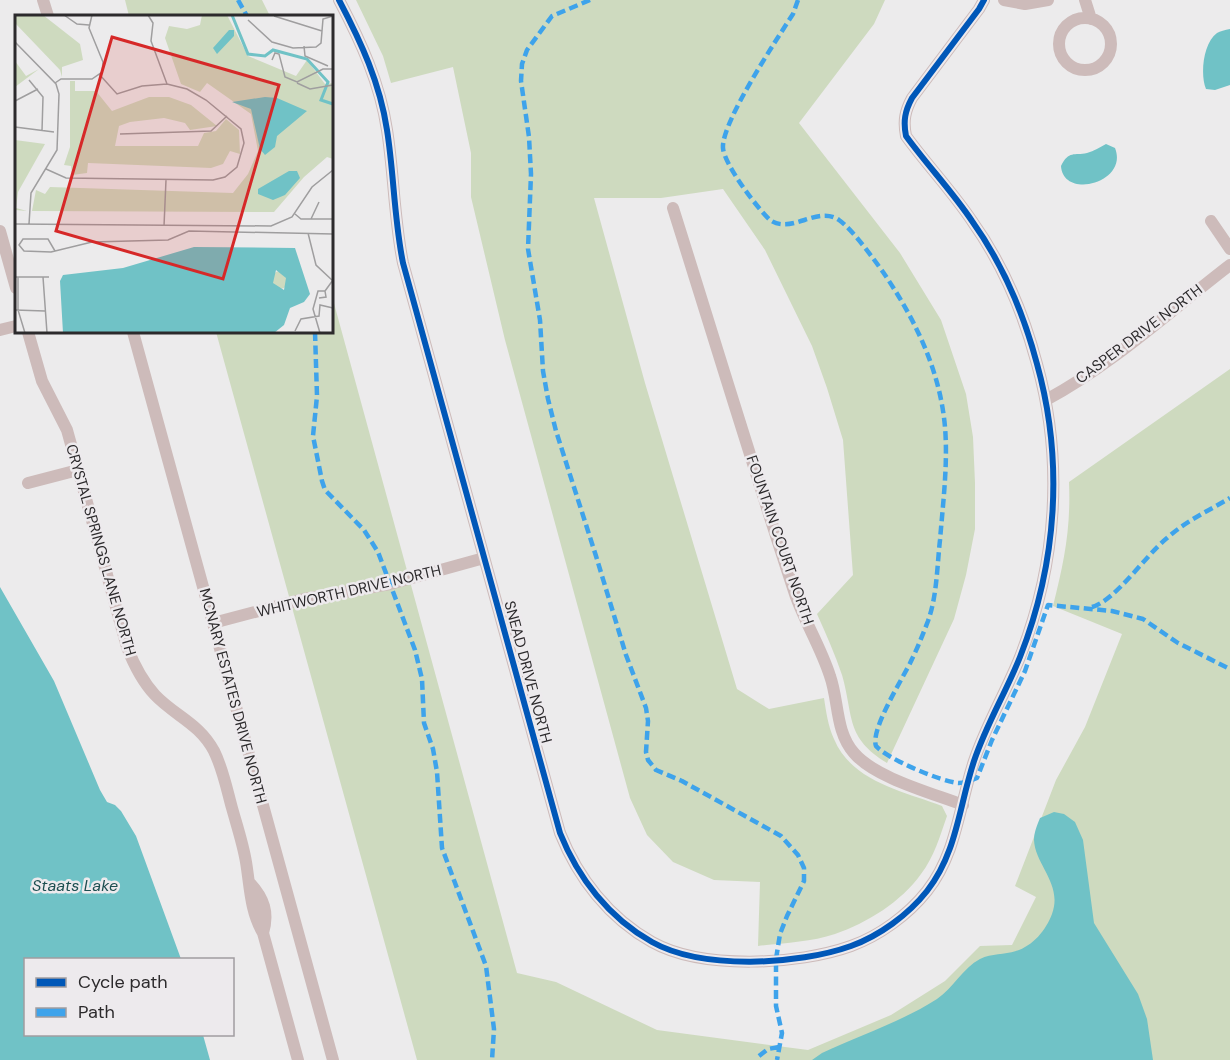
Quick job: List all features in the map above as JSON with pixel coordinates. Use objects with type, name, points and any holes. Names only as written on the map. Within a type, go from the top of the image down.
[{"type":"street","points":[[43,0],[48,15]]},
{"type":"street","name":"SNEAD DRIVE NORTH","points":[[339,0],[365,54],[379,92],[387,128],[401,253],[560,833],[569,856],[600,900],[630,928],[654,943],[679,953],[726,961],[798,957],[851,946],[888,927],[925,894],[939,874],[952,848],[974,760],[1022,653],[1036,608],[1047,564],[1054,483],[1052,438],[1046,400],[1029,336],[995,259],[974,223],[906,136],[903,123],[905,110],[912,98],[984,0]]},
{"type":"street","points":[[1004,0],[1025,4],[1048,0]]},
{"type":"street","points":[[1085,0],[1091,19]]},
{"type":"street","points":[[1091,19],[1100,22],[1106,28],[1112,45],[1106,61],[1099,67],[1082,70],[1067,63],[1062,56],[1059,39],[1062,31],[1075,20],[1091,19]]},
{"type":"street","name":"FOUNTAIN COURT NORTH","points":[[673,208],[797,598],[831,677],[839,722],[845,738],[854,753],[880,773],[963,805]]},
{"type":"street","points":[[1211,221],[1230,249]]},
{"type":"street","points":[[0,231],[15,284]]},
{"type":"street","name":"CASPER DRIVE NORTH","points":[[1046,400],[1068,388],[1142,334],[1230,265]]},
{"type":"street","points":[[0,330],[15,326]]},
{"type":"street","name":"CRYSTAL SPRINGS LANE NORTH","points":[[28,333],[42,381],[67,430],[127,647],[135,667],[156,696],[192,723],[203,735],[214,752],[224,778],[244,854],[251,901],[263,933],[297,1060]]},
{"type":"street","name":"MCNARY ESTATES DRIVE NORTH","points":[[133,333],[333,1060]]},
{"type":"street","points":[[28,483],[78,470]]},
{"type":"street","name":"WHITWORTH DRIVE NORTH","points":[[213,623],[304,599],[390,584],[484,558]]},
{"type":"green space","points":[[125,0],[262,0],[270,15],[129,15]]},
{"type":"green space","points":[[356,0],[885,0],[874,24],[799,123],[900,253],[941,320],[966,394],[973,437],[975,483],[975,529],[954,619],[887,763],[864,744],[857,735],[842,675],[817,614],[853,575],[843,440],[812,346],[765,250],[723,189],[661,198],[594,198],[645,383],[737,689],[769,709],[824,698],[834,739],[842,754],[853,766],[895,790],[942,806],[947,816],[933,853],[921,874],[904,894],[871,918],[826,937],[758,946],[760,882],[714,880],[673,862],[647,835],[630,798],[505,340],[471,197],[471,153],[453,67],[391,83],[383,56]]},
{"type":"green space","points":[[333,300],[517,973],[556,982],[657,1030],[808,1050],[891,1015],[945,981],[980,946],[1012,945],[1036,897],[1015,886],[1056,780],[1085,727],[1122,634],[1053,606],[1066,545],[1069,482],[1230,369],[1230,1060],[417,1060],[216,333],[333,333]]},
{"type":"water","points":[[1230,29],[1230,85],[1215,90],[1206,89],[1203,68],[1206,51],[1217,33]]},
{"type":"water","points":[[1106,144],[1115,148],[1117,160],[1113,170],[1105,178],[1094,183],[1083,184],[1072,182],[1064,176],[1061,166],[1069,156],[1090,152]]},
{"type":"water","name":"Staats Lake","points":[[0,587],[54,681],[100,790],[107,802],[115,805],[121,811],[136,836],[181,958],[24,958],[24,1036],[203,1036],[210,1060],[0,1060]]},
{"type":"water","points":[[1054,812],[1064,814],[1075,822],[1083,840],[1094,923],[1138,994],[1147,1019],[1153,1060],[812,1060],[822,1053],[924,1007],[937,999],[980,959],[1022,949],[1038,937],[1052,914],[1054,893],[1039,858],[1034,837],[1040,818]]},
{"type":"marked path","points":[[238,0],[246,15]]},
{"type":"marked path","points":[[590,0],[552,16],[527,50],[522,64],[521,81],[529,137],[531,174],[528,249],[540,320],[543,371],[556,431],[626,655],[646,708],[648,760],[656,770],[682,781],[781,836],[798,855],[804,868],[804,881],[780,934],[776,959],[776,1006],[782,1033],[777,1060]]},
{"type":"marked path","points":[[798,0],[793,14],[751,81],[731,120],[725,136],[723,148],[725,155],[742,186],[770,220],[778,224],[787,224],[813,217],[831,216],[844,224],[862,244],[895,290],[924,346],[938,385],[945,427],[945,484],[933,602],[916,650],[878,728],[875,738],[876,746],[891,757],[940,779],[959,783],[977,778],[992,740],[1025,671],[1048,605],[1112,611],[1143,619],[1178,643],[1230,669]]},
{"type":"marked path","points":[[315,333],[317,396],[313,436],[322,481],[325,490],[364,530],[378,552],[415,650],[422,679],[424,723],[433,749],[437,772],[442,848],[486,966],[494,1029],[492,1060]]},
{"type":"marked path","points":[[1092,607],[1111,596],[1174,532],[1230,498]]},
{"type":"marked path","points":[[759,1056],[768,1049],[779,1047]]},
{"type":"cycle path","points":[[339,0],[362,47],[380,96],[389,147],[403,263],[560,833],[567,850],[586,881],[609,909],[636,932],[652,942],[673,951],[697,957],[750,962],[805,957],[851,946],[872,937],[892,924],[927,891],[945,861],[974,761],[1020,657],[1042,585],[1049,549],[1053,475],[1046,401],[1032,346],[1011,290],[983,237],[906,136],[905,131],[905,116],[912,98],[984,0]]}]
